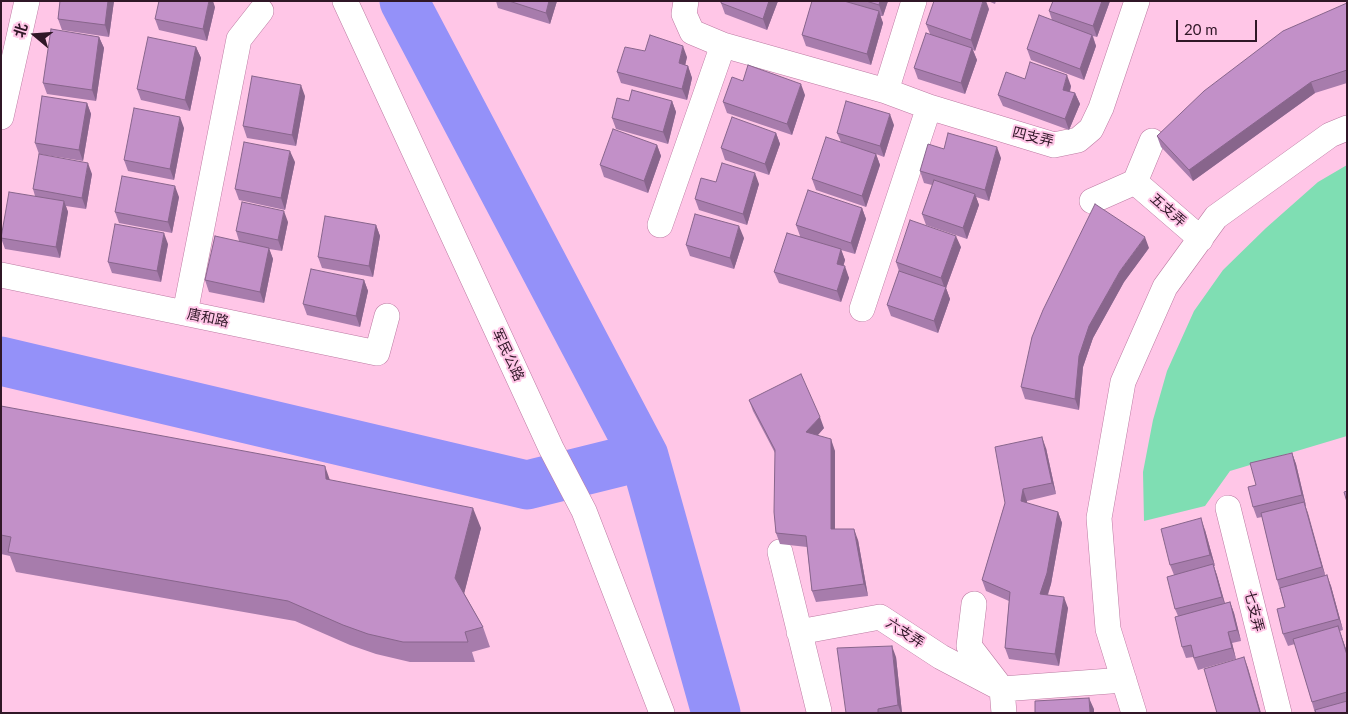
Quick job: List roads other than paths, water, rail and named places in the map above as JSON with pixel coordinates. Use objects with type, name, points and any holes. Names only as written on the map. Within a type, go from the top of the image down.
[{"type":"street","points":[[1,117],[27,1]]},
{"type":"street","name":"军民公路","points":[[345,1],[551,448],[584,511],[662,713]]},
{"type":"street","name":"四支弄","points":[[686,1],[684,14],[692,32],[723,45],[886,91],[929,107],[1054,145],[1078,140],[1091,129],[1101,108],[1137,1]]},
{"type":"street","points":[[886,91],[914,1]]},
{"type":"street","points":[[185,313],[239,38],[260,11]]},
{"type":"street","points":[[660,225],[723,45]]},
{"type":"street","points":[[862,309],[929,107]]},
{"type":"street","points":[[1134,713],[1108,629],[1099,518],[1123,382],[1165,287],[1216,217],[1330,135],[1347,128]]},
{"type":"street","points":[[1092,201],[1135,182],[1152,140]]},
{"type":"street","name":"五支弄","points":[[1135,182],[1200,239]]},
{"type":"street","name":"唐和路","points":[[1,275],[376,353],[387,316]]},
{"type":"street","name":"七支弄","points":[[1228,508],[1279,713]]},
{"type":"street","points":[[780,552],[819,711]]},
{"type":"street","points":[[974,604],[969,646],[1003,701],[1124,680]]},
{"type":"street","name":"六支弄","points":[[799,632],[880,617],[941,656],[1003,701]]},
{"type":"waterway","points":[[404,1],[644,456],[716,713]]},
{"type":"waterway","points":[[1,361],[527,485],[644,456]]}]
